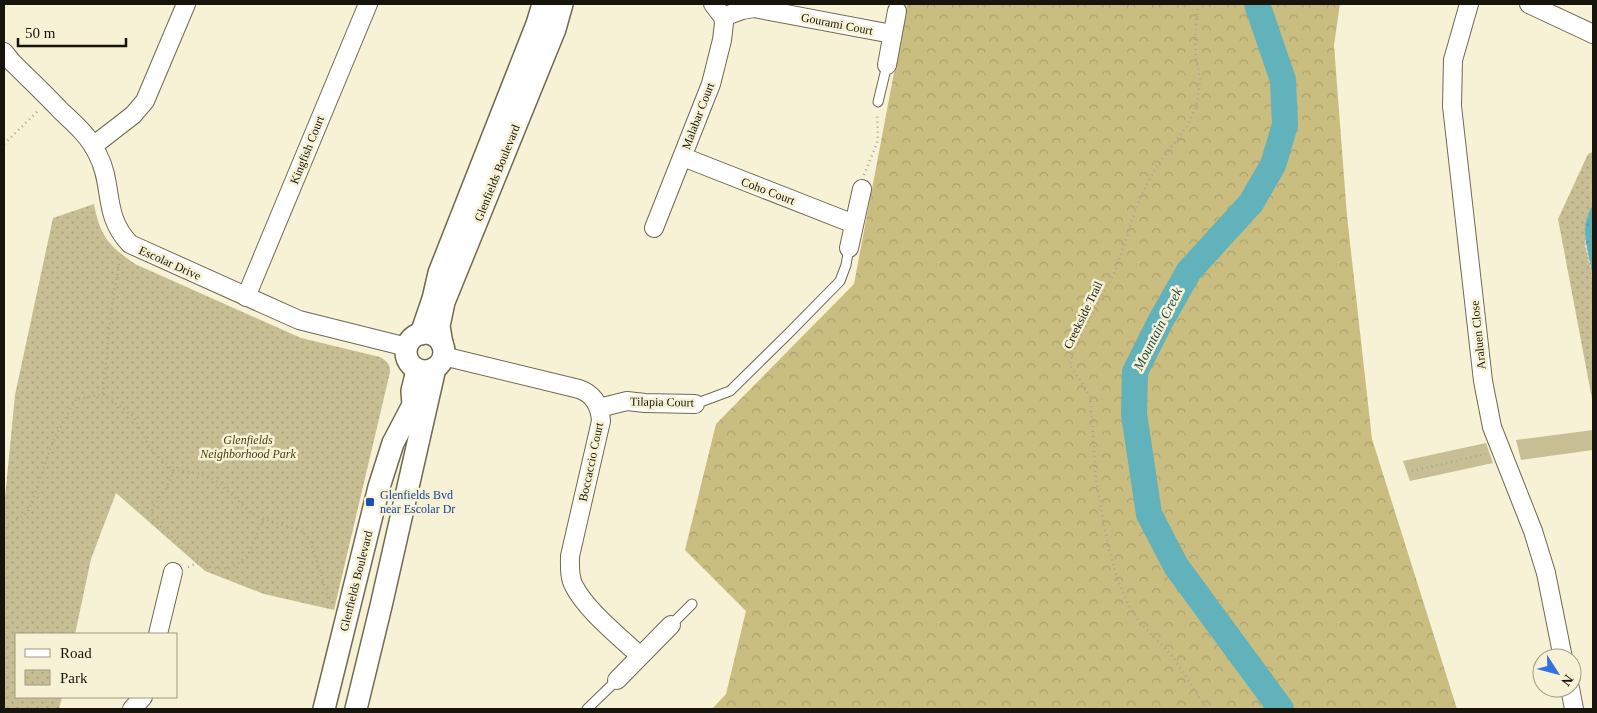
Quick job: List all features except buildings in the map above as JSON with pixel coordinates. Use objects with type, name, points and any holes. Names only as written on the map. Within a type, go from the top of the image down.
[{"type":"street","points":[[93,146],[133,115],[145,101],[186,4]]},
{"type":"street","name":"Kingfish Court","points":[[246,297],[368,4]]},
{"type":"street","name":"Glenfields Boulevard","points":[[414,340],[432,300],[439,273],[537,24],[543,4]]},
{"type":"street","name":"Glenfields Boulevard","points":[[356,709],[381,606],[434,360],[444,302],[555,29],[562,4]]},
{"type":"street","name":"Araluen Close","points":[[1469,4],[1453,60],[1452,106],[1483,382],[1492,427],[1533,531],[1546,573],[1562,648]]},
{"type":"street","points":[[1529,4],[1593,34]]},
{"type":"street","points":[[887,65],[897,7]]},
{"type":"street","name":"Gourami Court","points":[[718,10],[754,8],[892,34]]},
{"type":"street","name":"Malabar Court","points":[[654,228],[715,71],[724,31],[718,10]]},
{"type":"street","name":"Escolar Drive","points":[[4,52],[80,130],[93,146],[105,172],[114,223],[130,244],[310,324],[414,340]]},
{"type":"street","name":"Coho Court","points":[[683,157],[854,224]]},
{"type":"street","points":[[849,248],[862,189]]},
{"type":"street","points":[[432,335],[434,360],[410,364],[407,358],[414,340],[432,335]]},
{"type":"street","name":"Glenfields Boulevard","points":[[324,709],[379,487],[393,443],[413,405],[412,391],[434,360]]},
{"type":"street","name":"Boccaccio Court","points":[[434,360],[579,389],[592,396],[600,408],[601,421],[570,556],[571,576],[574,586],[587,604],[640,656]]},
{"type":"street","name":"Tilapia Court","points":[[600,408],[627,401],[644,404],[695,404]]},
{"type":"street","points":[[158,633],[173,572]]},
{"type":"street","points":[[617,680],[671,625]]},
{"type":"street","points":[[132,709],[142,698]]},
{"type":"lane","points":[[878,102],[887,65]]},
{"type":"lane","name":"Tilapia Court","points":[[695,404],[730,392],[789,333],[840,281],[846,265],[849,248]]},
{"type":"lane","points":[[671,625],[692,604]]},
{"type":"lane","points":[[587,709],[617,680]]},
{"type":"path","name":"Creekside Trail","points":[[1198,4],[1195,36],[1200,79],[1197,103],[1190,123],[1155,169],[1140,197],[1115,272],[1076,344],[1070,365],[1090,396],[1096,479],[1108,546],[1118,581],[1128,604],[1136,616],[1157,642],[1173,657],[1207,709]]},
{"type":"path","points":[[862,189],[865,174],[877,143],[878,102]]},
{"type":"path","points":[[4,144],[42,107]]},
{"type":"path","points":[[1593,204],[1585,227],[1585,245],[1591,270],[1593,292]]},
{"type":"path","points":[[103,394],[111,312],[120,258],[130,244]]},
{"type":"path","points":[[4,528],[28,512],[54,439],[76,399],[103,394],[133,416],[152,451],[173,470],[202,474],[218,482],[250,512],[262,519],[302,531],[311,542],[328,598],[350,604]]},
{"type":"path","points":[[1412,471],[1500,449]]},
{"type":"path","points":[[173,470],[170,482],[153,506],[151,514],[153,519],[198,563],[217,570],[230,568],[239,563],[249,553],[262,519]]},
{"type":"green space","points":[[907,4],[1340,4],[1334,45],[1347,216],[1372,439],[1457,709],[712,709],[726,694],[746,611],[685,550],[716,424],[854,284]]},
{"type":"green space","points":[[1593,152],[1593,205],[1587,217],[1585,245],[1591,270],[1593,292],[1593,404],[1558,219],[1588,154]]},
{"type":"green space","name":"Glenfields Neighborhood Park","points":[[94,204],[102,232],[118,251],[135,264],[301,338],[380,357],[388,363],[390,372],[334,610],[264,594],[205,571],[116,493],[91,559],[75,633],[15,633],[15,698],[62,698],[59,709],[4,709],[4,508],[15,395],[53,218]]},
{"type":"green space","points":[[1593,430],[1593,450],[1521,460],[1516,440]]},
{"type":"green space","points":[[1486,443],[1493,463],[1410,481],[1403,461]]},
{"type":"water","points":[[1593,205],[1593,292],[1585,228],[1586,220]]},
{"type":"waterway","name":"Mountain Creek","points":[[1257,4],[1283,80],[1285,125],[1273,165],[1251,203],[1189,271],[1160,322],[1135,372],[1134,414],[1149,514],[1176,566],[1281,709]]},
{"type":"place","name":"Glenfields Bvd near Escolar Dr","points":[[370,502]]}]
